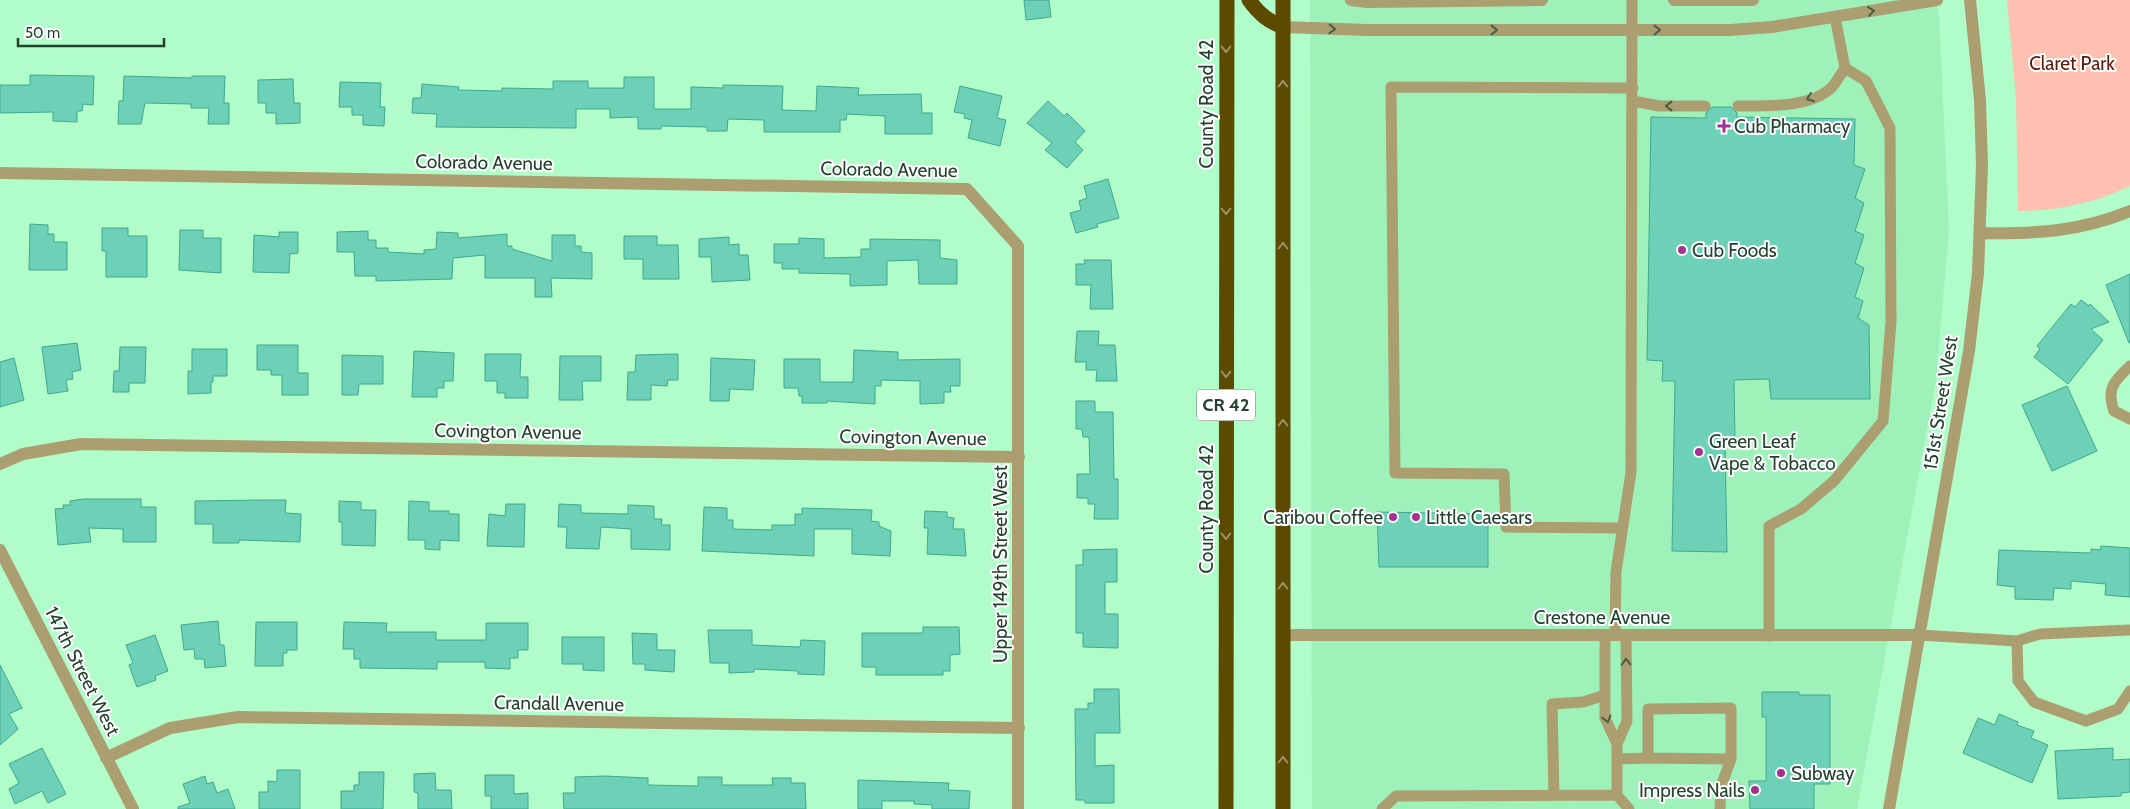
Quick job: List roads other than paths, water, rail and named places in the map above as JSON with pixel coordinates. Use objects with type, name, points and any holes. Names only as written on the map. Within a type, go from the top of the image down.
[{"type":"highway","name":"County Road 42","points":[[1226,0],[1226,809]]},
{"type":"highway","points":[[1249,0],[1257,11],[1270,22],[1283,27]]},
{"type":"highway","points":[[1283,0],[1283,809]]},
{"type":"street","points":[[1351,0],[1377,2],[1542,0]]},
{"type":"street","points":[[1674,0],[1753,0]]},
{"type":"street","points":[[1283,27],[1367,30],[1752,29],[1937,0]]},
{"type":"street","name":"151st Street West","points":[[1889,809],[1969,351],[1980,233],[1980,100],[1970,0]]},
{"type":"street","name":"Colorado Avenue","points":[[0,172],[967,189]]},
{"type":"street","name":"Upper 149th Street West","points":[[967,189],[1018,246],[1018,809]]},
{"type":"street","points":[[1980,233],[2058,231],[2100,222],[2130,211]]},
{"type":"street","name":"Covington Avenue","points":[[0,464],[22,454],[81,444],[1018,457]]},
{"type":"street","name":"147th Street West","points":[[0,550],[133,809]]},
{"type":"street","name":"Crestone Avenue","points":[[1283,635],[1920,635]]},
{"type":"street","name":"Crandall Avenue","points":[[106,758],[170,728],[238,717],[1019,728]]},
{"type":"lane","points":[[1629,809],[1617,794],[1617,744],[1626,721],[1615,636],[1616,572],[1631,472],[1632,0]]},
{"type":"lane","points":[[1738,106],[1774,106],[1810,100],[1831,88],[1845,68],[1835,17]]},
{"type":"lane","points":[[1769,636],[1769,526],[1801,509],[1834,481],[1883,421],[1891,322],[1890,128],[1866,81],[1845,68]]},
{"type":"lane","points":[[1622,528],[1506,527],[1504,474],[1395,473],[1391,87],[1633,88]]},
{"type":"lane","points":[[1633,100],[1659,106],[1705,106]]},
{"type":"lane","points":[[2130,366],[2115,380],[2109,398],[2114,411],[2130,419]]},
{"type":"lane","points":[[1920,635],[2017,641],[2040,634],[2130,630]]},
{"type":"lane","points":[[1615,636],[1605,695],[1605,718],[1617,744]]},
{"type":"lane","points":[[2017,641],[2018,680],[2034,702],[2086,721],[2118,709],[2130,691]]},
{"type":"lane","points":[[1554,795],[1552,704],[1583,702],[1605,695]]},
{"type":"lane","points":[[1648,758],[1648,709],[1731,708],[1731,759],[1721,786],[1720,809]]},
{"type":"lane","points":[[1617,759],[1731,759]]},
{"type":"lane","points":[[1382,809],[1396,796],[1617,794]]},
{"type":"place","name":"Cub Pharmacy","points":[[1724,126]]},
{"type":"place","name":"Cub Foods","points":[[1682,250]]},
{"type":"place","name":"Green Leaf Vape & Tobacco","points":[[1699,452]]},
{"type":"place","name":"Caribou Coffee","points":[[1393,517]]},
{"type":"place","name":"Little Caesars","points":[[1416,517]]},
{"type":"place","name":"Subway","points":[[1781,773]]},
{"type":"place","name":"Impress Nails","points":[[1755,790]]},
{"type":"park label","name":"Claret Park","points":[[2072,63]]}]
